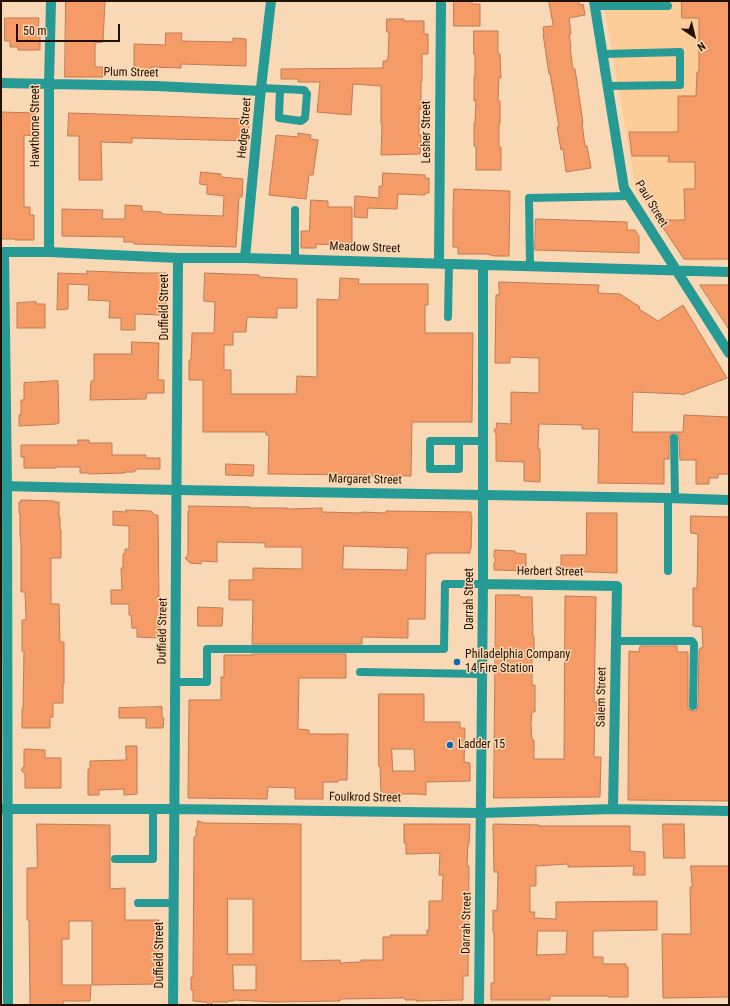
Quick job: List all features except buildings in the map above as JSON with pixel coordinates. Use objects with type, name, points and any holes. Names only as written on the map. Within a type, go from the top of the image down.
[{"type":"street","name":"Hawthorne Street","points":[[50,252],[49,84],[51,1]]},
{"type":"street","name":"Hedge Street","points":[[245,258],[271,1]]},
{"type":"street","name":"Lesher Street","points":[[441,1],[444,263]]},
{"type":"street","name":"Paul Street","points":[[595,3],[624,188],[729,353]]},
{"type":"street","name":"Plum Street","points":[[1,83],[261,90]]},
{"type":"street","name":"Meadow Street","points":[[2,252],[50,252],[178,258],[295,259],[729,272]]},
{"type":"street","points":[[2,252],[5,990],[8,1005]]},
{"type":"street","name":"Duffield Street","points":[[172,1005],[178,490],[178,258]]},
{"type":"street","name":"Darrah Street","points":[[479,1005],[483,584],[483,265]]},
{"type":"street","name":"Margaret Street","points":[[4,486],[729,500]]},
{"type":"street","name":"Herbert Street","points":[[483,584],[617,586]]},
{"type":"street","name":"Salem Street","points":[[613,809],[617,586]]},
{"type":"street","name":"Foulkrod Street","points":[[4,809],[481,812],[613,809],[729,811]]},
{"type":"lane","points":[[595,3],[668,6]]},
{"type":"lane","points":[[602,54],[680,52],[680,84],[608,86]]},
{"type":"lane","points":[[261,90],[280,89],[304,90],[307,94],[305,118],[301,121],[279,118],[280,89]]},
{"type":"lane","points":[[530,266],[529,198],[629,196]]},
{"type":"lane","points":[[295,210],[295,259]]},
{"type":"lane","points":[[444,263],[448,317]]},
{"type":"lane","points":[[668,571],[674,438]]},
{"type":"lane","points":[[460,441],[460,469],[430,469],[430,441],[460,441],[483,441]]},
{"type":"lane","points":[[175,682],[207,682],[207,649],[444,649],[445,584],[483,584]]},
{"type":"lane","points":[[616,641],[692,641],[694,644],[694,706]]},
{"type":"lane","points":[[360,672],[482,674]]},
{"type":"lane","points":[[115,859],[153,859],[153,809]]},
{"type":"lane","points":[[138,902],[173,903]]},
{"type":"shaded area","points":[[603,1],[729,1],[729,261],[685,261],[636,190]]},
{"type":"place","name":"Philadelphia Company 14 Fire Station","points":[[457,662]]},
{"type":"place","name":"Ladder 15","points":[[450,745]]}]
